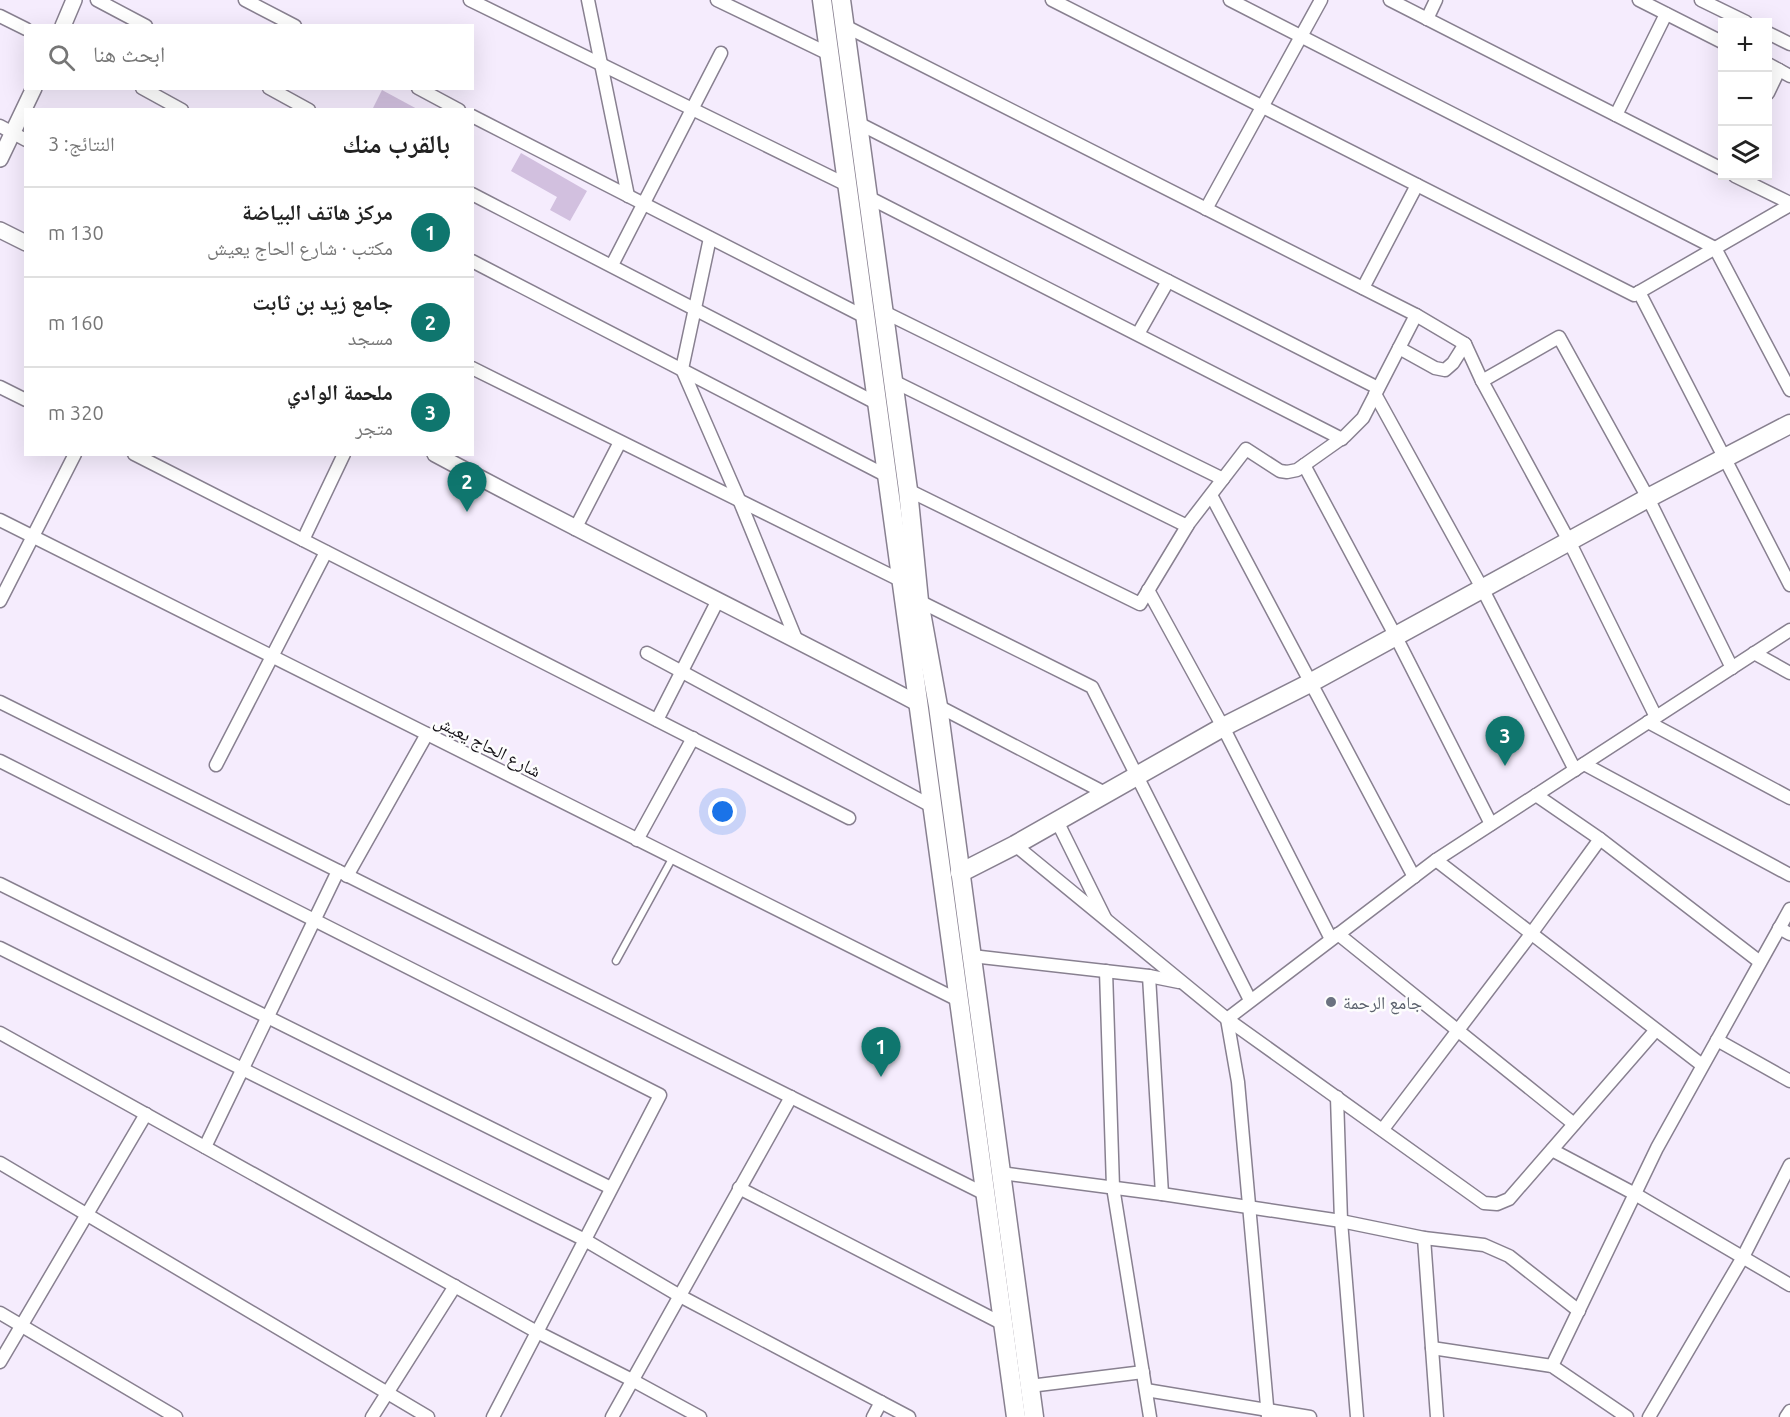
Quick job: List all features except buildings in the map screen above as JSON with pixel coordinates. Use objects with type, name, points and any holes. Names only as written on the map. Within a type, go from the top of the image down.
[{"type":"main road","points":[[822,0],[1016,1417]]},
{"type":"main road","points":[[841,0],[908,490],[919,601],[938,706],[1034,1417]]},
{"type":"main road","points":[[960,873],[1015,845],[1223,726],[1310,683],[1648,498],[1790,424]]},
{"type":"street","points":[[64,24],[74,0]]},
{"type":"street","points":[[97,0],[142,24]]},
{"type":"street","points":[[245,0],[291,24]]},
{"type":"street","points":[[470,0],[847,185]]},
{"type":"street","points":[[588,0],[628,196]]},
{"type":"street","points":[[717,0],[829,54]]},
{"type":"street","points":[[1230,0],[1715,249],[1790,390]]},
{"type":"street","points":[[1206,209],[1321,0]]},
{"type":"street","points":[[1390,0],[1718,167]]},
{"type":"street","points":[[1427,19],[1436,0]]},
{"type":"street","points":[[1639,0],[1718,40]]},
{"type":"street","points":[[1701,0],[1738,18]]},
{"type":"street","points":[[1058,2],[1634,295],[1790,204]]},
{"type":"street","points":[[1616,115],[1666,14]]},
{"type":"street","points":[[0,16],[24,27]]},
{"type":"street","points":[[845,26],[1416,315],[1465,344],[1482,381],[1569,541],[1652,719],[1790,798]]},
{"type":"street","points":[[1772,35],[1790,44]]},
{"type":"street","points":[[612,265],[721,53]]},
{"type":"street","points":[[1772,87],[1785,73]]},
{"type":"street","points":[[25,108],[33,90]]},
{"type":"street","points":[[146,90],[178,108]]},
{"type":"street","points":[[273,90],[305,108]]},
{"type":"street","points":[[422,90],[455,108]]},
{"type":"street","points":[[0,159],[24,109]]},
{"type":"street","points":[[474,118],[865,317]]},
{"type":"street","points":[[858,123],[1377,391],[1579,767],[1790,875]]},
{"type":"street","points":[[1743,180],[1790,204]]},
{"type":"street","points":[[1363,288],[1417,185]]},
{"type":"street","points":[[474,195],[878,404]]},
{"type":"street","points":[[868,197],[1342,438]]},
{"type":"street","points":[[0,230],[24,242]]},
{"type":"street","points":[[710,238],[682,369],[796,639]]},
{"type":"street","points":[[474,262],[887,476]]},
{"type":"street","points":[[1138,334],[1167,281]]},
{"type":"street","points":[[1639,292],[1790,585]]},
{"type":"street","points":[[884,312],[1223,479]]},
{"type":"street","points":[[908,490],[1140,604],[1187,526],[1246,449],[1280,471],[1297,470],[1342,438],[1363,418],[1416,315]]},
{"type":"street","points":[[1482,381],[1559,337],[1648,498],[1732,668]]},
{"type":"street","points":[[1399,348],[1435,368],[1445,370],[1453,363],[1465,344]]},
{"type":"street","points":[[474,370],[902,581]]},
{"type":"street","points":[[893,381],[1187,526]]},
{"type":"street","points":[[0,387],[24,399]]},
{"type":"street","points":[[575,529],[620,442]]},
{"type":"street","points":[[0,600],[74,456]]},
{"type":"street","points":[[138,456],[849,818]]},
{"type":"street","points":[[303,540],[343,456]]},
{"type":"street","points":[[439,456],[575,529],[796,639],[919,704]]},
{"type":"street","points":[[1304,465],[1395,635],[1491,824]]},
{"type":"street","points":[[1211,495],[1414,877]]},
{"type":"street","name":"شارع الحاج يعيش","points":[[0,520],[960,1002]]},
{"type":"street","points":[[216,765],[326,552]]},
{"type":"street","points":[[1148,590],[1334,936],[1575,1124]]},
{"type":"street","points":[[657,720],[718,600]]},
{"type":"street","points":[[919,601],[1092,687],[1250,1000]]},
{"type":"street","points":[[1227,1019],[1436,860],[1790,630]]},
{"type":"street","points":[[647,653],[933,807]]},
{"type":"street","points":[[1754,653],[1790,673]]},
{"type":"street","points":[[0,702],[987,1195]]},
{"type":"street","points":[[938,706],[1105,793]]},
{"type":"street","points":[[205,1147],[314,920],[427,734]]},
{"type":"street","points":[[638,840],[693,738]]},
{"type":"street","points":[[0,761],[660,1095],[493,1417]]},
{"type":"street","points":[[1536,795],[1600,839],[1760,962]]},
{"type":"street","points":[[1056,821],[1107,921]]},
{"type":"street","points":[[1383,1129],[1600,839]]},
{"type":"street","points":[[1015,845],[1227,1019],[1484,1203],[1497,1204],[1509,1199],[1655,1031]]},
{"type":"street","points":[[1436,860],[1702,1065]]},
{"type":"street","points":[[0,884],[611,1188]]},
{"type":"street","points":[[1552,1366],[1657,1148],[1760,962],[1785,931],[1790,909]]},
{"type":"street","points":[[0,948],[585,1240],[680,1296],[909,1417]]},
{"type":"street","points":[[972,956],[1149,976],[1180,982]]},
{"type":"street","points":[[1106,971],[1113,1187],[1150,1417]]},
{"type":"street","points":[[1149,976],[1162,1194]]},
{"type":"street","points":[[1227,1019],[1238,1082],[1268,1413]]},
{"type":"street","points":[[0,1033],[537,1332],[700,1417]]},
{"type":"street","points":[[1717,1040],[1790,1081]]},
{"type":"street","points":[[612,1417],[791,1097]]},
{"type":"street","points":[[1337,1097],[1341,1221],[1357,1417]]},
{"type":"street","points":[[0,1362],[146,1114]]},
{"type":"street","points":[[1552,1150],[1635,1194],[1790,1285]]},
{"type":"street","points":[[0,1163],[428,1417]]},
{"type":"street","points":[[1649,1417],[1743,1257],[1790,1165]]},
{"type":"street","points":[[1001,1173],[1162,1194],[1341,1221],[1424,1238],[1484,1245],[1509,1256],[1579,1311]]},
{"type":"street","points":[[740,1188],[1005,1325]]},
{"type":"street","points":[[1424,1238],[1437,1417]]},
{"type":"street","points":[[372,1417],[455,1286]]},
{"type":"street","points":[[0,1313],[176,1417]]},
{"type":"street","points":[[1432,1348],[1552,1366],[1627,1417]]},
{"type":"street","points":[[1030,1386],[1143,1372]]},
{"type":"street","points":[[1146,1390],[1268,1413],[1310,1417]]},
{"type":"street","points":[[873,1417],[881,1402]]},
{"type":"street","points":[[1786,1417],[1790,1411]]},
{"type":"lane","points":[[616,961],[673,857]]},
{"type":"place","name":"جامع زيد بن ثابت","points":[[467,512]]},
{"type":"place","name":"ملحمة الوادي","points":[[1505,766]]},
{"type":"place","name":"جامع الرحمة","points":[[1331,1002]]},
{"type":"place","name":"مركز هاتف البياضة","points":[[881,1077]]}]
